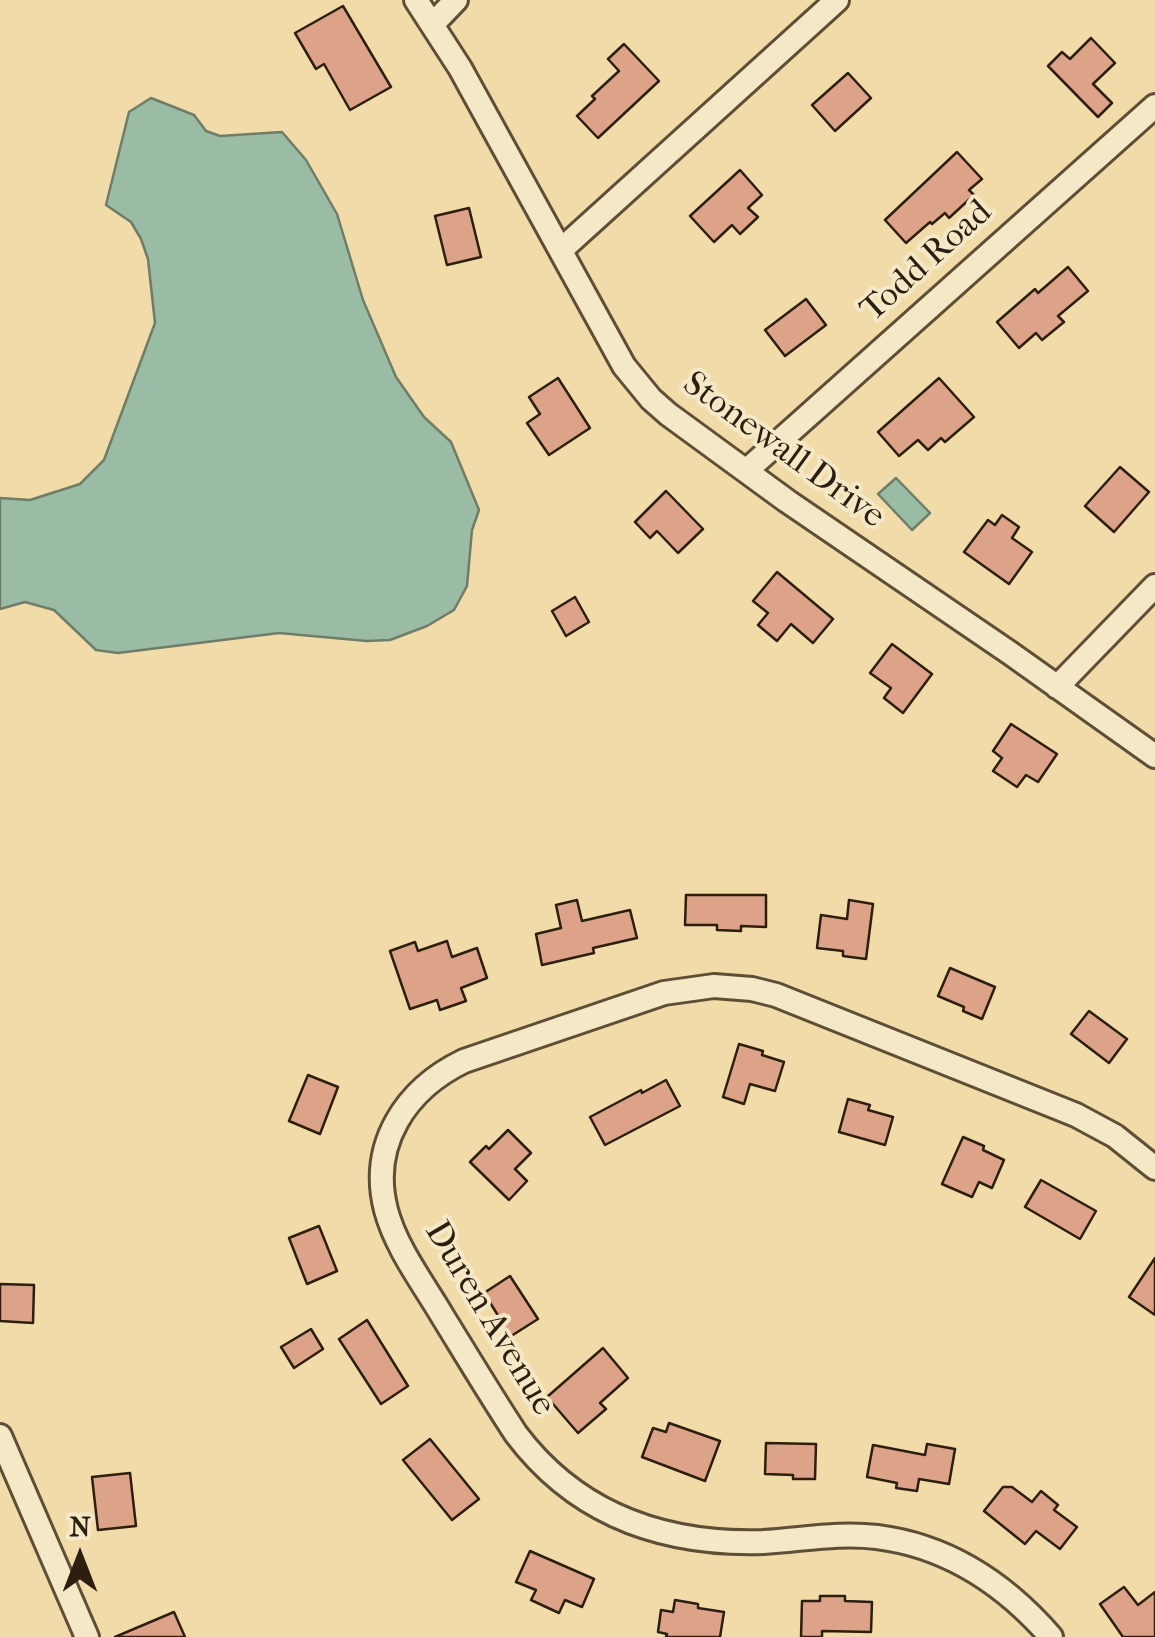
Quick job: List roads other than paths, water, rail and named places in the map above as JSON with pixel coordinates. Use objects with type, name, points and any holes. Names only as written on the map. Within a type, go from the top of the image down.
[{"type":"street","name":"Stonewall Drive","points":[[416,0],[460,68],[635,381],[668,414],[746,471],[1155,756]]},
{"type":"street","points":[[433,24],[456,0]]},
{"type":"street","points":[[561,250],[837,0]]},
{"type":"street","name":"Todd Road","points":[[746,471],[1155,106]]},
{"type":"street","points":[[1057,687],[1155,586]]},
{"type":"street","name":"Duren Avenue","points":[[1051,1637],[1024,1608],[976,1571],[932,1550],[857,1535],[734,1542],[669,1534],[625,1521],[558,1478],[516,1434],[401,1248],[383,1192],[386,1147],[410,1100],[434,1078],[464,1061],[664,993],[733,987],[752,988],[802,1003],[1076,1115],[1116,1136],[1155,1168]]},
{"type":"street","points":[[0,1436],[86,1637]]}]
